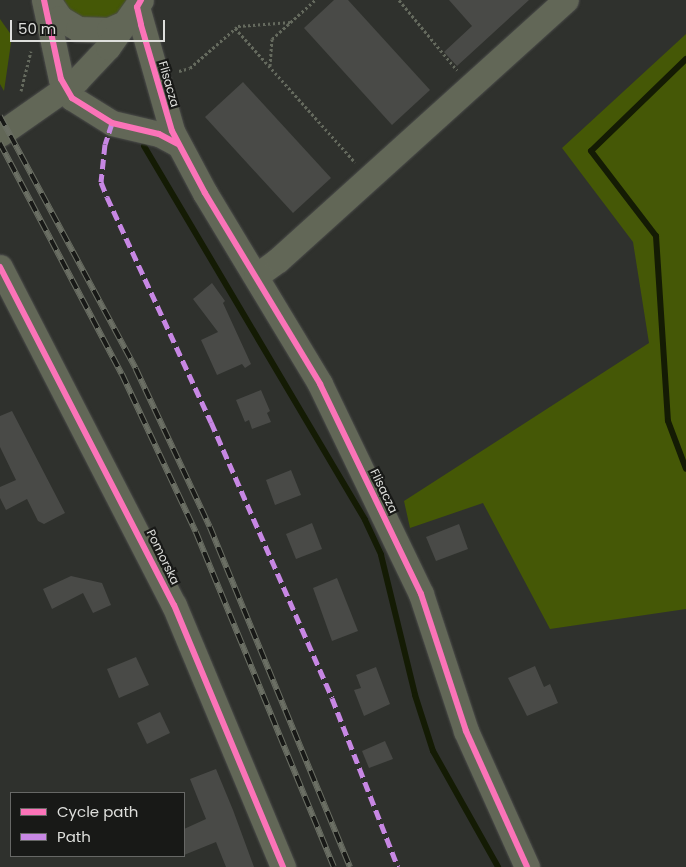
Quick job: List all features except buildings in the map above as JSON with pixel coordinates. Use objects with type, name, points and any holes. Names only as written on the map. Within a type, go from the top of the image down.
[{"type":"street","points":[[44,0],[65,89],[82,106],[108,121],[159,134],[178,144]]},
{"type":"street","points":[[48,0],[60,18],[78,29],[109,30],[135,10]]},
{"type":"street","points":[[256,276],[278,260],[472,85],[557,3]]},
{"type":"street","points":[[0,134],[65,89],[93,64],[135,10]]},
{"type":"street","name":"Flisacza","points":[[135,10],[159,92],[178,144],[320,384],[421,594],[466,731],[527,867]]},
{"type":"street","name":"Pomorska","points":[[0,267],[171,598],[283,867]]},
{"type":"path","points":[[270,66],[272,39],[315,0]]},
{"type":"path","points":[[399,0],[472,85]]},
{"type":"path","points":[[176,72],[190,68],[235,28],[291,22]]},
{"type":"path","points":[[235,28],[369,178]]},
{"type":"path","points":[[20,93],[32,49]]},
{"type":"green space","points":[[64,0],[129,0],[123,10],[103,22],[69,15]]},
{"type":"green space","points":[[0,19],[12,36],[4,91],[0,84]]},
{"type":"green space","points":[[686,34],[686,609],[550,629],[483,503],[410,528],[404,501],[649,343],[633,242],[562,148]]},
{"type":"waterway","points":[[686,59],[591,151],[656,236],[668,421],[686,469]]},
{"type":"waterway","points":[[144,146],[365,520],[381,555],[415,695],[433,751],[498,867]]},
{"type":"railway","points":[[0,116],[136,369],[210,527],[350,867]]},
{"type":"railway","points":[[0,143],[122,374],[196,532],[334,867]]},
{"type":"marked path","points":[[112,123],[105,144],[101,182],[211,422],[332,698],[398,867]]},
{"type":"cycle path","points":[[44,0],[61,79],[72,98],[112,123],[159,134],[178,144]]},
{"type":"cycle path","points":[[141,0],[137,7],[141,25],[172,131],[205,193],[320,384],[421,594],[466,731],[527,867]]},
{"type":"cycle path","points":[[0,267],[174,605],[283,867]]}]
